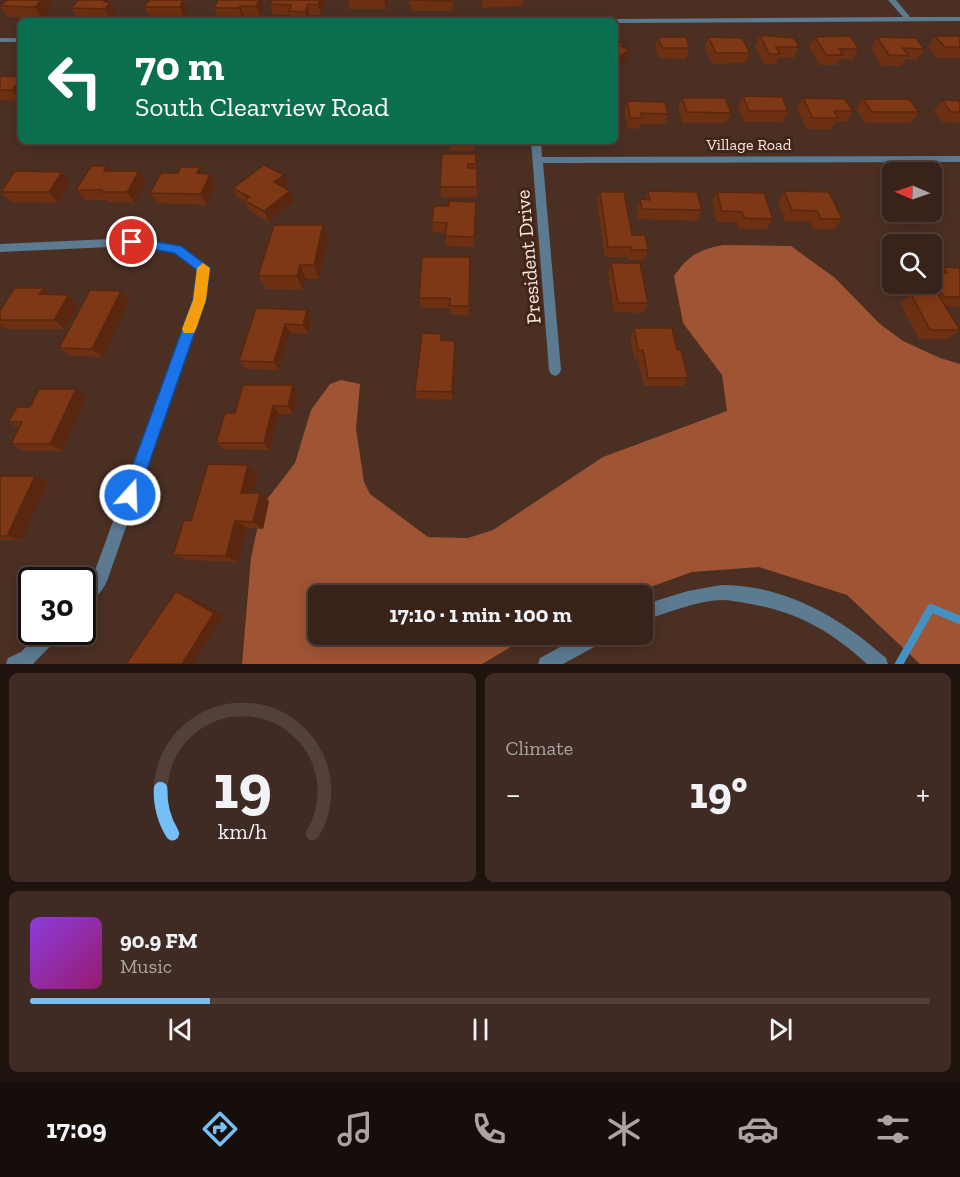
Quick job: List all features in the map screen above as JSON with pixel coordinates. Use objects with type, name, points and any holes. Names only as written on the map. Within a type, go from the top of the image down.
[{"type":"street","points":[[892,0],[908,19]]},
{"type":"street","points":[[618,21],[960,19]]},
{"type":"street","points":[[0,40],[18,40]]},
{"type":"street","name":"President Drive","points":[[536,144],[555,370]]},
{"type":"street","name":"Village Road","points":[[538,160],[960,159]]},
{"type":"street","points":[[0,248],[132,242],[177,249],[203,268],[200,300],[96,584]]},
{"type":"street","points":[[653,609],[691,597],[720,592],[760,598],[810,612],[854,640],[880,664]]},
{"type":"street","points":[[14,664],[27,658],[40,645]]},
{"type":"street","points":[[546,664],[581,645]]},
{"type":"shaded area","points":[[723,245],[791,246],[835,278],[880,324],[903,341],[940,358],[960,364],[960,664],[920,664],[847,595],[759,567],[692,572],[653,586],[308,585],[308,645],[514,645],[482,664],[242,664],[251,558],[262,506],[295,463],[311,410],[330,384],[341,380],[360,384],[356,429],[364,482],[370,494],[428,537],[468,538],[493,530],[603,457],[727,411],[722,375],[683,323],[674,276],[684,263],[707,249]]},
{"type":"building","points":[[7,0],[42,0],[35,7],[0,6]]},
{"type":"building","points":[[78,0],[110,2],[105,9],[71,8]]},
{"type":"building","points":[[149,0],[183,0],[180,7],[144,7]]},
{"type":"building","points":[[218,0],[259,0],[256,6],[214,8]]},
{"type":"building","points":[[272,0],[320,0],[318,5],[308,4],[305,12],[289,11],[291,5],[270,4]]},
{"type":"building","points":[[760,35],[794,38],[799,47],[776,47],[780,54],[769,54]]},
{"type":"building","points":[[850,36],[859,49],[839,49],[843,55],[826,55],[815,37]]},
{"type":"building","points":[[935,36],[960,36],[960,47],[945,47]]},
{"type":"building","points":[[658,37],[686,37],[689,48],[662,48]]},
{"type":"building","points":[[708,37],[742,38],[750,53],[716,53]]},
{"type":"building","points":[[877,37],[916,38],[924,49],[903,48],[909,56],[889,55]]},
{"type":"building","points":[[618,41],[625,44],[621,46],[629,50],[618,57]]},
{"type":"building","points":[[0,76],[18,77],[18,83],[12,90],[0,90]]},
{"type":"building","points":[[743,96],[782,97],[788,111],[749,111]]},
{"type":"building","points":[[682,98],[725,98],[731,113],[687,112]]},
{"type":"building","points":[[803,98],[845,99],[853,111],[834,111],[838,118],[813,118]]},
{"type":"building","points":[[863,99],[909,99],[919,112],[872,112]]},
{"type":"building","points":[[942,100],[960,101],[960,112],[951,112]]},
{"type":"building","points":[[627,101],[665,102],[668,114],[641,113],[642,118],[630,118]]},
{"type":"building","points":[[442,154],[476,154],[476,164],[468,164],[468,168],[477,168],[477,187],[440,187]]},
{"type":"building","points":[[264,165],[284,175],[274,182],[290,191],[264,211],[245,201],[249,197],[233,188]]},
{"type":"building","points":[[91,166],[107,166],[104,171],[139,171],[127,192],[76,190]]},
{"type":"building","points":[[181,167],[200,167],[197,173],[210,174],[201,194],[150,193],[161,173],[178,173]]},
{"type":"building","points":[[15,171],[62,172],[49,192],[1,192]]},
{"type":"building","points":[[648,191],[697,192],[702,210],[642,209],[640,199],[650,200]]},
{"type":"building","points":[[784,191],[829,192],[842,219],[821,219],[817,211],[792,210]]},
{"type":"building","points":[[600,192],[624,192],[632,235],[645,235],[648,250],[608,247]]},
{"type":"building","points":[[717,192],[764,193],[773,219],[745,218],[742,212],[722,211]]},
{"type":"building","points":[[449,201],[476,202],[474,237],[445,236],[447,223],[432,222],[434,206],[449,206]]},
{"type":"building","points":[[274,225],[323,225],[314,265],[300,265],[297,276],[258,276]]},
{"type":"building","points":[[422,257],[470,257],[469,306],[450,306],[450,298],[419,298]]},
{"type":"building","points":[[611,263],[640,263],[648,303],[618,303]]},
{"type":"building","points":[[944,267],[960,268],[960,297],[944,297],[942,273],[947,273]]},
{"type":"building","points":[[14,288],[44,288],[39,294],[68,295],[54,320],[0,320],[0,311]]},
{"type":"building","points":[[90,290],[121,291],[92,349],[59,348]]},
{"type":"building","points":[[911,294],[938,294],[960,330],[930,330]]},
{"type":"building","points":[[256,308],[307,310],[303,325],[285,324],[274,362],[239,361]]},
{"type":"building","points":[[634,328],[672,328],[677,350],[681,350],[688,378],[648,378],[643,350],[638,350]]},
{"type":"building","points":[[422,333],[441,334],[441,340],[455,341],[452,392],[415,391]]},
{"type":"building","points":[[243,385],[293,385],[288,406],[273,406],[264,443],[216,443],[225,413],[235,413]]},
{"type":"building","points":[[39,389],[76,389],[50,444],[11,444],[22,422],[8,422],[17,407],[30,407]]},
{"type":"building","points":[[208,464],[248,465],[241,493],[260,493],[253,522],[235,521],[226,556],[173,555],[184,520],[191,521]]},
{"type":"building","points":[[0,476],[35,476],[7,536],[0,536]]},
{"type":"building","points":[[176,591],[214,613],[182,664],[126,664]]},
{"type":"waterway","points":[[899,664],[931,608],[960,620]]},
{"type":"slow traffic","points":[[189,329],[200,300],[203,268]]},
{"type":"route","points":[[130,495],[200,300],[203,268],[177,249],[132,242]]}]
